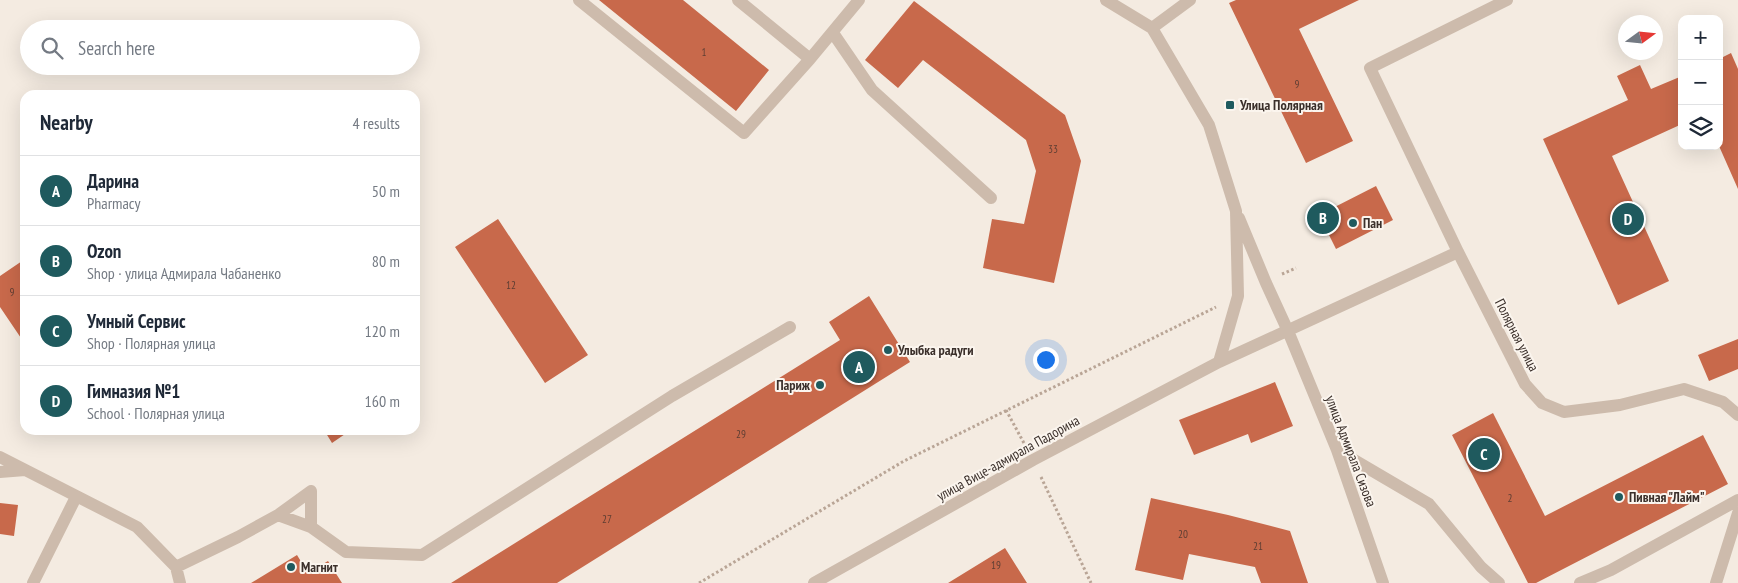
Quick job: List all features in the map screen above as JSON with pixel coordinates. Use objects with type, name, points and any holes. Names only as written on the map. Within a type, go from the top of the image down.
[{"type":"street","points":[[579,0],[744,133],[833,33],[858,0]]},
{"type":"street","points":[[738,0],[810,59]]},
{"type":"street","points":[[1106,0],[1152,28],[1209,125],[1236,211],[1238,296],[1219,362]]},
{"type":"street","points":[[1152,28],[1190,0]]},
{"type":"street","name":"Полярная улица","points":[[1507,0],[1370,68],[1458,252],[1524,384],[1542,402],[1564,412],[1620,405],[1684,389],[1723,402],[1738,414]]},
{"type":"street","points":[[833,33],[872,90],[991,198]]},
{"type":"street","name":"улица Адмирала Сизова","points":[[1236,211],[1288,331],[1336,450],[1383,583]]},
{"type":"street","points":[[1219,362],[1458,252]]},
{"type":"street","points":[[278,515],[311,527],[346,552],[422,555],[672,396],[790,327]]},
{"type":"street","name":"улица Вице-адмирала Падорина","points":[[814,583],[1033,460],[1219,362]]},
{"type":"street","points":[[1336,450],[1429,504],[1481,567],[1499,583]]},
{"type":"street","points":[[0,457],[138,527],[176,567],[180,583]]},
{"type":"street","points":[[0,472],[25,470]]},
{"type":"street","points":[[176,567],[278,515],[311,491],[311,527]]},
{"type":"street","points":[[32,583],[76,497]]},
{"type":"street","points":[[1580,583],[1611,570],[1738,500]]},
{"type":"street","points":[[1716,583],[1738,513]]},
{"type":"path","points":[[1266,283],[1296,268]]},
{"type":"path","points":[[699,583],[904,461],[1238,296]]},
{"type":"path","points":[[1006,410],[1033,460],[1091,583]]},
{"type":"building","points":[[599,0],[683,0],[769,70],[736,111]]},
{"type":"building","points":[[1236,0],[1359,0],[1299,29],[1353,141],[1306,163],[1229,3]]},
{"type":"building","points":[[914,1],[1065,115],[1081,161],[1054,283],[983,268],[992,219],[1024,224],[1036,171],[1026,140],[923,60],[898,88],[865,60]]},
{"type":"building","points":[[1731,53],[1738,69],[1738,189],[1721,150],[1723,150],[1723,57]]},
{"type":"building","points":[[1640,65],[1651,89],[1678,78],[1678,126],[1612,156],[1669,281],[1618,305],[1543,139],[1628,100],[1617,76]]},
{"type":"building","points":[[1376,186],[1393,220],[1336,249],[1319,215]]},
{"type":"building","points":[[498,219],[588,355],[545,383],[455,247]]},
{"type":"building","points":[[20,262],[20,337],[0,307],[0,276]]},
{"type":"building","points":[[869,296],[910,362],[557,583],[451,583],[840,340],[829,322]]},
{"type":"building","points":[[1738,339],[1738,369],[1709,381],[1698,355]]},
{"type":"building","points":[[1275,382],[1293,426],[1251,443],[1248,434],[1194,455],[1179,420]]},
{"type":"building","points":[[1493,413],[1545,516],[1703,435],[1728,484],[1536,583],[1528,583],[1452,435]]},
{"type":"building","points":[[327,435],[344,435],[332,443]]},
{"type":"building","points":[[1151,498],[1290,531],[1308,583],[1261,583],[1255,567],[1189,554],[1183,580],[1135,570]]},
{"type":"building","points":[[0,503],[18,505],[14,536],[0,534]]},
{"type":"building","points":[[1005,548],[1027,583],[948,583]]},
{"type":"building","name":"Магнит","points":[[297,555],[308,573],[328,561],[342,583],[251,583]]},
{"type":"place","name":"Улица Полярная","points":[[1230,105]]},
{"type":"place","name":"Ozon","points":[[1323,218]]},
{"type":"place","name":"Гимназия №1","points":[[1628,219]]},
{"type":"place","name":"Пан","points":[[1353,223]]},
{"type":"place","name":"Улыбка радуги","points":[[888,350]]},
{"type":"place","name":"Дарина","points":[[859,367]]},
{"type":"place","name":"Париж","points":[[820,385]]},
{"type":"place","name":"Умный Сервис","points":[[1484,454]]},
{"type":"place","name":"Пивная \"Лайм\"","points":[[1619,497]]},
{"type":"place","name":"Магнит","points":[[291,567]]}]
